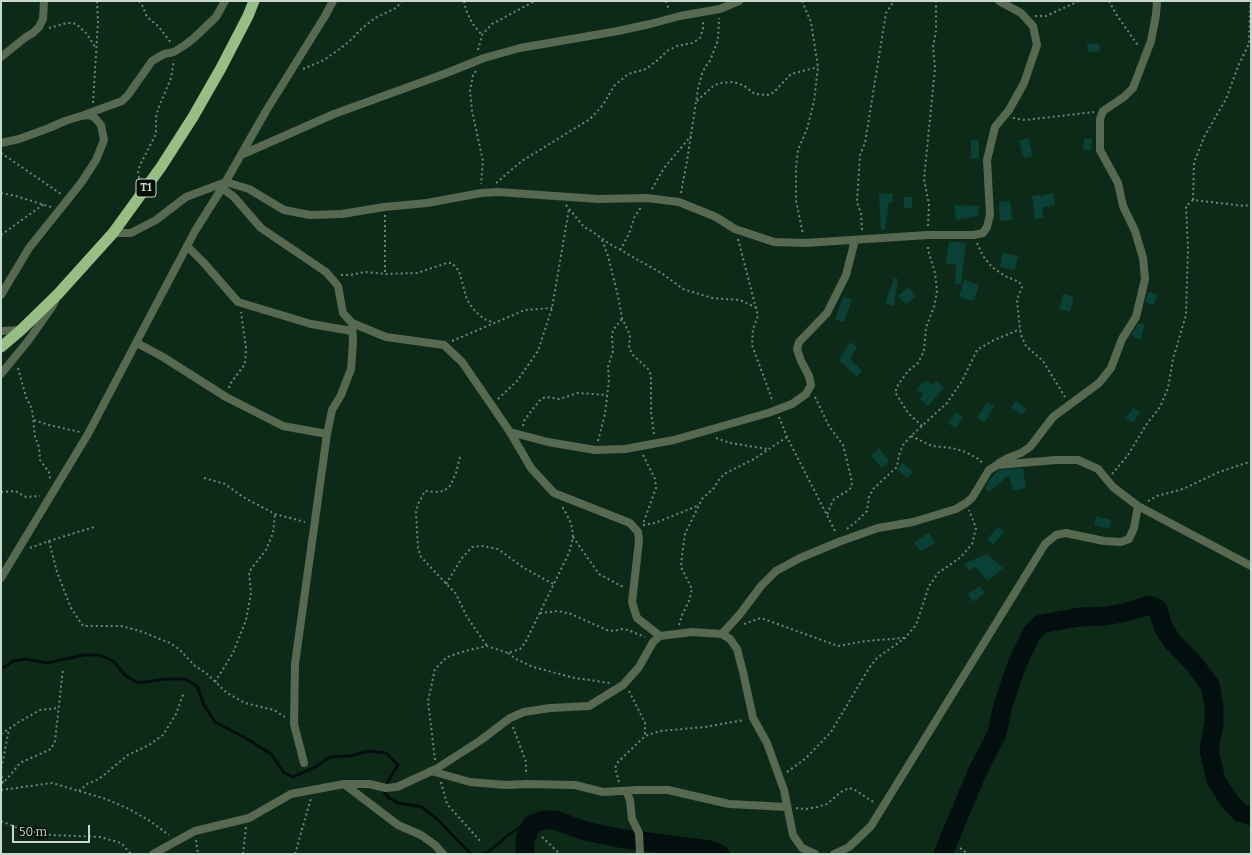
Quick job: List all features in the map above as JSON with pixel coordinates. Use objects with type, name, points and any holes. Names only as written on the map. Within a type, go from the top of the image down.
[{"type":"highway","name":"T1","points":[[1,347],[58,294],[113,233],[161,167],[196,111],[221,68],[248,16],[254,1]]},
{"type":"street","points":[[1,57],[26,37],[34,33],[39,27],[43,19],[44,1]]},
{"type":"street","points":[[1,143],[18,139],[122,101],[128,95],[152,60],[164,54],[174,52],[185,45],[206,28],[216,17],[225,1]]},
{"type":"street","points":[[1,578],[88,434],[195,231],[224,185],[266,111],[333,1]]},
{"type":"street","points":[[241,155],[334,114],[484,58],[520,48],[618,31],[680,16],[720,9],[739,1]]},
{"type":"street","points":[[113,233],[131,233],[156,220],[186,197],[224,185],[249,189],[284,210],[310,215],[342,214],[498,192],[598,199],[647,198],[679,202],[716,217],[735,229],[774,242],[805,243],[928,235],[974,235],[983,233],[987,227],[990,215],[987,160],[995,127],[1004,116],[1024,83],[1037,45],[1033,26],[1021,13],[999,1]]},
{"type":"street","points":[[153,854],[195,831],[249,818],[291,794],[344,784],[369,784],[386,788],[397,787],[435,771],[481,740],[510,718],[524,712],[550,708],[589,706],[624,685],[639,667],[653,642],[660,636],[692,632],[725,631],[761,586],[776,571],[840,539],[878,528],[913,522],[956,509],[972,498],[989,470],[1030,447],[1053,417],[1099,383],[1111,368],[1122,339],[1136,317],[1145,279],[1143,258],[1135,231],[1123,206],[1118,183],[1100,150],[1100,119],[1103,111],[1124,97],[1133,88],[1150,41],[1155,22],[1157,1]]},
{"type":"street","points":[[1,295],[29,248],[60,211],[96,160],[104,140],[101,125],[90,115],[81,116]]},
{"type":"street","points":[[224,185],[261,228],[326,272],[338,286],[343,313],[352,327],[353,342],[351,369],[341,394],[332,410],[327,434],[295,664],[294,724],[304,763]]},
{"type":"street","points":[[510,432],[548,442],[595,450],[625,449],[674,440],[792,404],[806,394],[811,385],[809,376],[801,361],[797,348],[799,342],[827,313],[846,275],[859,239]]},
{"type":"street","points":[[188,246],[238,302],[311,324],[352,327],[386,337],[444,345],[462,362],[510,432],[531,468],[554,493],[630,523],[638,532],[639,541],[632,602],[637,618],[660,636]]},
{"type":"street","points":[[1,374],[52,307],[58,294]]},
{"type":"street","points":[[1,330],[21,330]]},
{"type":"street","points":[[136,342],[163,357],[226,397],[283,426],[327,434]]},
{"type":"street","points":[[997,465],[1056,460],[1078,460],[1098,469],[1113,487],[1138,506],[1251,566]]},
{"type":"street","points":[[834,854],[849,847],[871,826],[1045,544],[1056,535],[1066,533],[1104,541],[1121,542],[1129,539],[1134,528],[1138,506]]},
{"type":"street","points":[[725,631],[737,648],[744,672],[753,718],[767,743],[780,778],[784,790],[793,835],[802,848],[815,854]]},
{"type":"street","points":[[435,771],[470,782],[506,785],[575,785],[603,792],[668,790],[729,804],[787,807]]},
{"type":"street","points":[[344,784],[398,825],[421,835],[435,845],[443,854]]},
{"type":"street","points":[[624,791],[630,800],[632,819],[639,833],[640,854]]},
{"type":"path","points":[[93,111],[92,98],[96,64],[98,22],[97,1]]},
{"type":"path","points":[[139,1],[147,17],[158,26],[168,38],[172,44],[174,52],[174,65],[171,78],[158,109],[156,118],[156,134],[144,156],[138,172],[142,193]]},
{"type":"path","points":[[287,77],[324,60],[342,48],[374,18],[396,8],[402,1]]},
{"type":"path","points":[[464,1],[472,24],[482,35]]},
{"type":"path","points":[[475,62],[482,35],[492,24],[535,1]]},
{"type":"path","points":[[802,1],[811,22],[818,67],[814,101],[807,129],[798,150],[796,167],[796,201],[805,243]]},
{"type":"path","points":[[859,239],[861,214],[857,202],[860,155],[865,143],[886,13],[894,1]]},
{"type":"path","points":[[922,426],[908,413],[895,392],[908,371],[918,363],[924,351],[926,327],[934,307],[937,291],[935,273],[928,250],[929,205],[924,179],[935,68],[933,47],[936,31],[936,1]]},
{"type":"path","points":[[1021,13],[1034,16],[1046,16],[1079,1]]},
{"type":"path","points":[[1109,1],[1116,14],[1145,56]]},
{"type":"path","points":[[1108,480],[1128,455],[1146,425],[1160,407],[1168,388],[1173,359],[1186,315],[1188,254],[1186,206],[1192,200],[1194,163],[1204,137],[1226,100],[1239,64],[1249,44],[1251,2]]},
{"type":"path","points":[[679,202],[702,74],[710,61],[718,40],[720,9]]},
{"type":"path","points":[[483,193],[522,161],[590,119],[603,105],[614,86],[628,74],[646,69],[667,51],[677,46],[692,43],[700,38],[703,29],[702,12]]},
{"type":"path","points":[[34,33],[57,25],[72,22],[86,33],[96,50]]},
{"type":"path","points":[[483,193],[483,161],[472,111],[470,91],[473,75],[484,58]]},
{"type":"path","points":[[696,102],[712,87],[719,83],[738,83],[755,94],[769,95],[774,92],[791,74],[818,67]]},
{"type":"path","points":[[1004,116],[1025,120],[1103,111]]},
{"type":"path","points":[[620,250],[629,234],[634,218],[664,168],[691,136]]},
{"type":"path","points":[[1,153],[68,199]]},
{"type":"path","points":[[1,193],[44,204],[60,211]]},
{"type":"path","points":[[560,196],[569,210],[584,227],[593,232],[602,240],[663,274],[683,289],[712,298],[740,300],[756,308]]},
{"type":"path","points":[[1192,200],[1245,206],[1251,204]]},
{"type":"path","points":[[1,235],[44,204]]},
{"type":"path","points":[[384,207],[385,274]]},
{"type":"path","points":[[492,405],[517,381],[538,351],[552,308],[569,210]]},
{"type":"path","points":[[735,229],[758,316],[753,329],[752,345],[787,437],[840,539],[849,526],[858,520],[867,510],[869,497],[873,489],[897,467],[899,455],[903,445],[947,403],[962,381],[977,350],[992,341],[1020,329]]},
{"type":"path","points":[[974,235],[983,256],[992,267],[1005,276],[1020,282],[1022,287],[1017,300],[1020,329],[1026,346],[1043,361],[1070,404]]},
{"type":"path","points":[[602,240],[608,256],[622,318],[630,335],[629,348],[633,355],[648,369],[651,375],[651,412],[655,443]]},
{"type":"path","points":[[326,272],[341,275],[365,272],[385,274],[417,273],[447,263],[452,263],[459,271],[467,300],[484,319],[495,323]]},
{"type":"path","points":[[226,397],[230,384],[245,364],[246,348],[243,321],[238,302]]},
{"type":"path","points":[[444,345],[525,310],[552,308]]},
{"type":"path","points":[[595,450],[604,414],[610,380],[608,367],[614,351],[612,336],[622,318]]},
{"type":"path","points":[[18,353],[18,372],[32,409],[34,420],[34,437],[39,448],[40,460],[49,472],[49,483]]},
{"type":"path","points":[[811,385],[829,426],[843,444],[851,477],[852,486],[849,490],[834,499],[827,516]]},
{"type":"path","points":[[521,435],[524,421],[541,399],[546,397],[559,399],[578,393],[607,395]]},
{"type":"path","points":[[34,420],[88,434]]},
{"type":"path","points":[[703,431],[715,438],[730,443],[769,450]]},
{"type":"path","points":[[911,436],[932,446],[952,448],[966,452],[980,460],[989,470]]},
{"type":"path","points":[[676,634],[692,589],[682,567],[684,541],[698,506],[702,499],[714,488],[720,478],[726,473],[754,459],[787,437]]},
{"type":"path","points":[[639,447],[655,479],[656,488],[643,525]]},
{"type":"path","points":[[460,457],[456,473],[450,486],[444,491],[425,491],[418,504],[416,513],[418,548],[421,558],[456,594],[467,617],[487,646]]},
{"type":"path","points":[[1138,506],[1157,496],[1183,489],[1219,472],[1246,463],[1251,463]]},
{"type":"path","points":[[204,478],[225,484],[243,497],[275,514],[314,524]]},
{"type":"path","points":[[1,492],[15,491],[26,497],[46,496],[41,512]]},
{"type":"path","points":[[554,493],[569,519],[573,537],[599,574],[633,592]]},
{"type":"path","points":[[780,778],[806,759],[831,732],[869,668],[877,658],[905,638],[916,625],[929,586],[938,573],[961,557],[972,544],[976,528],[966,503]]},
{"type":"path","points":[[633,527],[655,523],[698,506]]},
{"type":"path","points":[[215,682],[234,653],[246,620],[252,593],[249,573],[266,550],[273,533],[275,514]]},
{"type":"path","points":[[16,554],[50,540],[94,527]]},
{"type":"path","points":[[508,653],[520,649],[525,643],[555,584],[569,553],[573,537]]},
{"type":"path","points":[[50,540],[57,572],[72,608],[83,626],[121,626],[140,630],[170,642],[195,666],[206,673],[227,693],[245,703],[274,710],[294,724]]},
{"type":"path","points":[[446,584],[462,558],[472,547],[482,546],[498,549],[524,568],[555,584]]},
{"type":"path","points":[[540,613],[558,611],[570,614],[607,630],[628,630],[645,636],[653,642]]},
{"type":"path","points":[[725,631],[762,618],[838,646],[866,641],[905,638]]},
{"type":"path","points":[[481,842],[447,804],[435,771],[428,701],[435,669],[448,657],[487,646],[508,653],[516,659],[534,667],[575,678],[624,685],[630,693],[645,723],[645,736]]},
{"type":"path","points":[[2,783],[20,763],[51,749],[55,742],[63,669]]},
{"type":"path","points":[[79,791],[87,784],[99,779],[128,755],[163,735],[176,714],[184,692]]},
{"type":"path","points":[[1,734],[40,710],[59,708]]},
{"type":"path","points":[[510,718],[526,762],[527,784]]},
{"type":"path","points":[[624,791],[616,776],[615,768],[618,762],[645,736],[660,731],[704,727],[753,718]]},
{"type":"path","points":[[2,783],[1,770],[9,729]]},
{"type":"path","points":[[1,790],[52,783],[106,799],[129,809],[150,820],[177,841]]},
{"type":"path","points":[[787,807],[806,809],[827,804],[841,792],[849,788],[856,790],[883,808]]},
{"type":"path","points":[[295,854],[304,828],[314,789]]},
{"type":"path","points":[[243,854],[245,829],[249,818]]},
{"type":"path","points":[[1,821],[20,829],[52,835],[100,837],[121,843],[132,854]]},
{"type":"path","points":[[195,831],[198,854]]},
{"type":"path","points":[[542,837],[560,854]]},
{"type":"path","points":[[960,848],[968,854]]},
{"type":"building","points":[[1099,43],[1100,51],[1088,52],[1087,44]]},
{"type":"building","points":[[1028,138],[1033,156],[1024,158],[1019,141]]},
{"type":"building","points":[[1084,139],[1092,139],[1091,150],[1083,150]]},
{"type":"building","points":[[971,140],[979,140],[979,159],[971,159]]},
{"type":"building","points":[[892,193],[893,202],[889,202],[885,230],[881,230],[879,194]]},
{"type":"building","points":[[1053,193],[1055,205],[1042,208],[1044,218],[1035,219],[1032,196]]},
{"type":"building","points":[[904,197],[912,197],[912,208],[904,208]]},
{"type":"building","points":[[1010,201],[1012,220],[1000,221],[999,202]]},
{"type":"building","points":[[954,205],[979,206],[978,216],[956,220]]},
{"type":"building","points":[[949,241],[966,243],[961,285],[955,284],[956,264],[946,264]]},
{"type":"building","points":[[1002,253],[1018,256],[1015,270],[1000,267]]},
{"type":"building","points":[[894,278],[898,279],[894,306],[885,303]]},
{"type":"building","points":[[964,280],[979,285],[974,301],[959,297]]},
{"type":"building","points":[[908,287],[916,296],[906,305],[898,296]]},
{"type":"building","points":[[1148,292],[1157,294],[1154,305],[1145,302]]},
{"type":"building","points":[[1063,294],[1074,297],[1070,312],[1059,309]]},
{"type":"building","points":[[843,297],[852,300],[844,322],[835,319]]},
{"type":"building","points":[[1139,323],[1145,325],[1140,340],[1131,335]]},
{"type":"building","points":[[850,342],[857,347],[850,359],[862,371],[857,377],[839,360]]},
{"type":"building","points":[[926,380],[933,385],[937,381],[944,388],[928,406],[920,399],[923,394],[917,390]]},
{"type":"building","points":[[1016,401],[1027,409],[1022,415],[1011,407]]},
{"type":"building","points":[[987,402],[994,406],[985,422],[977,418]]},
{"type":"building","points":[[1133,408],[1140,412],[1133,423],[1126,418]]},
{"type":"building","points":[[956,412],[963,418],[955,428],[948,423]]},
{"type":"building","points":[[879,448],[889,461],[882,468],[871,456]]},
{"type":"building","points":[[903,463],[913,472],[907,478],[897,469]]},
{"type":"building","points":[[1023,468],[1026,488],[1013,491],[1009,475],[989,492],[985,487],[990,479],[999,470]]},
{"type":"building","points":[[1096,516],[1111,520],[1109,528],[1094,525]]},
{"type":"building","points":[[998,527],[1004,532],[993,545],[987,539]]},
{"type":"building","points":[[929,533],[935,543],[920,551],[914,542]]},
{"type":"building","points":[[987,554],[1003,568],[987,581],[976,567],[968,571],[965,563]]},
{"type":"building","points":[[980,586],[985,593],[973,602],[968,594]]},
{"type":"waterway","points":[[943,854],[978,770],[997,734],[1003,705],[1017,664],[1032,633],[1041,624],[1079,617],[1106,616],[1127,612],[1149,605],[1158,609],[1163,627],[1172,641],[1195,665],[1210,685],[1214,706],[1214,723],[1209,751],[1216,780],[1229,801],[1241,813],[1251,816]]},
{"type":"waterway","points":[[1,667],[5,667],[13,661],[26,659],[47,663],[84,655],[100,655],[113,661],[126,676],[138,683],[165,679],[185,679],[197,686],[204,705],[215,722],[249,740],[271,754],[284,773],[293,777],[315,767],[330,757],[351,756],[368,751],[386,753],[398,765],[388,781],[384,792],[389,798],[398,803],[422,807],[437,819],[470,853],[473,854]]},
{"type":"waterway","points":[[525,854],[525,840],[531,825],[543,820],[555,820],[585,831],[619,838],[709,850],[720,854]]},
{"type":"waterway","points":[[483,854],[491,850],[508,835],[522,826],[531,825]]}]
